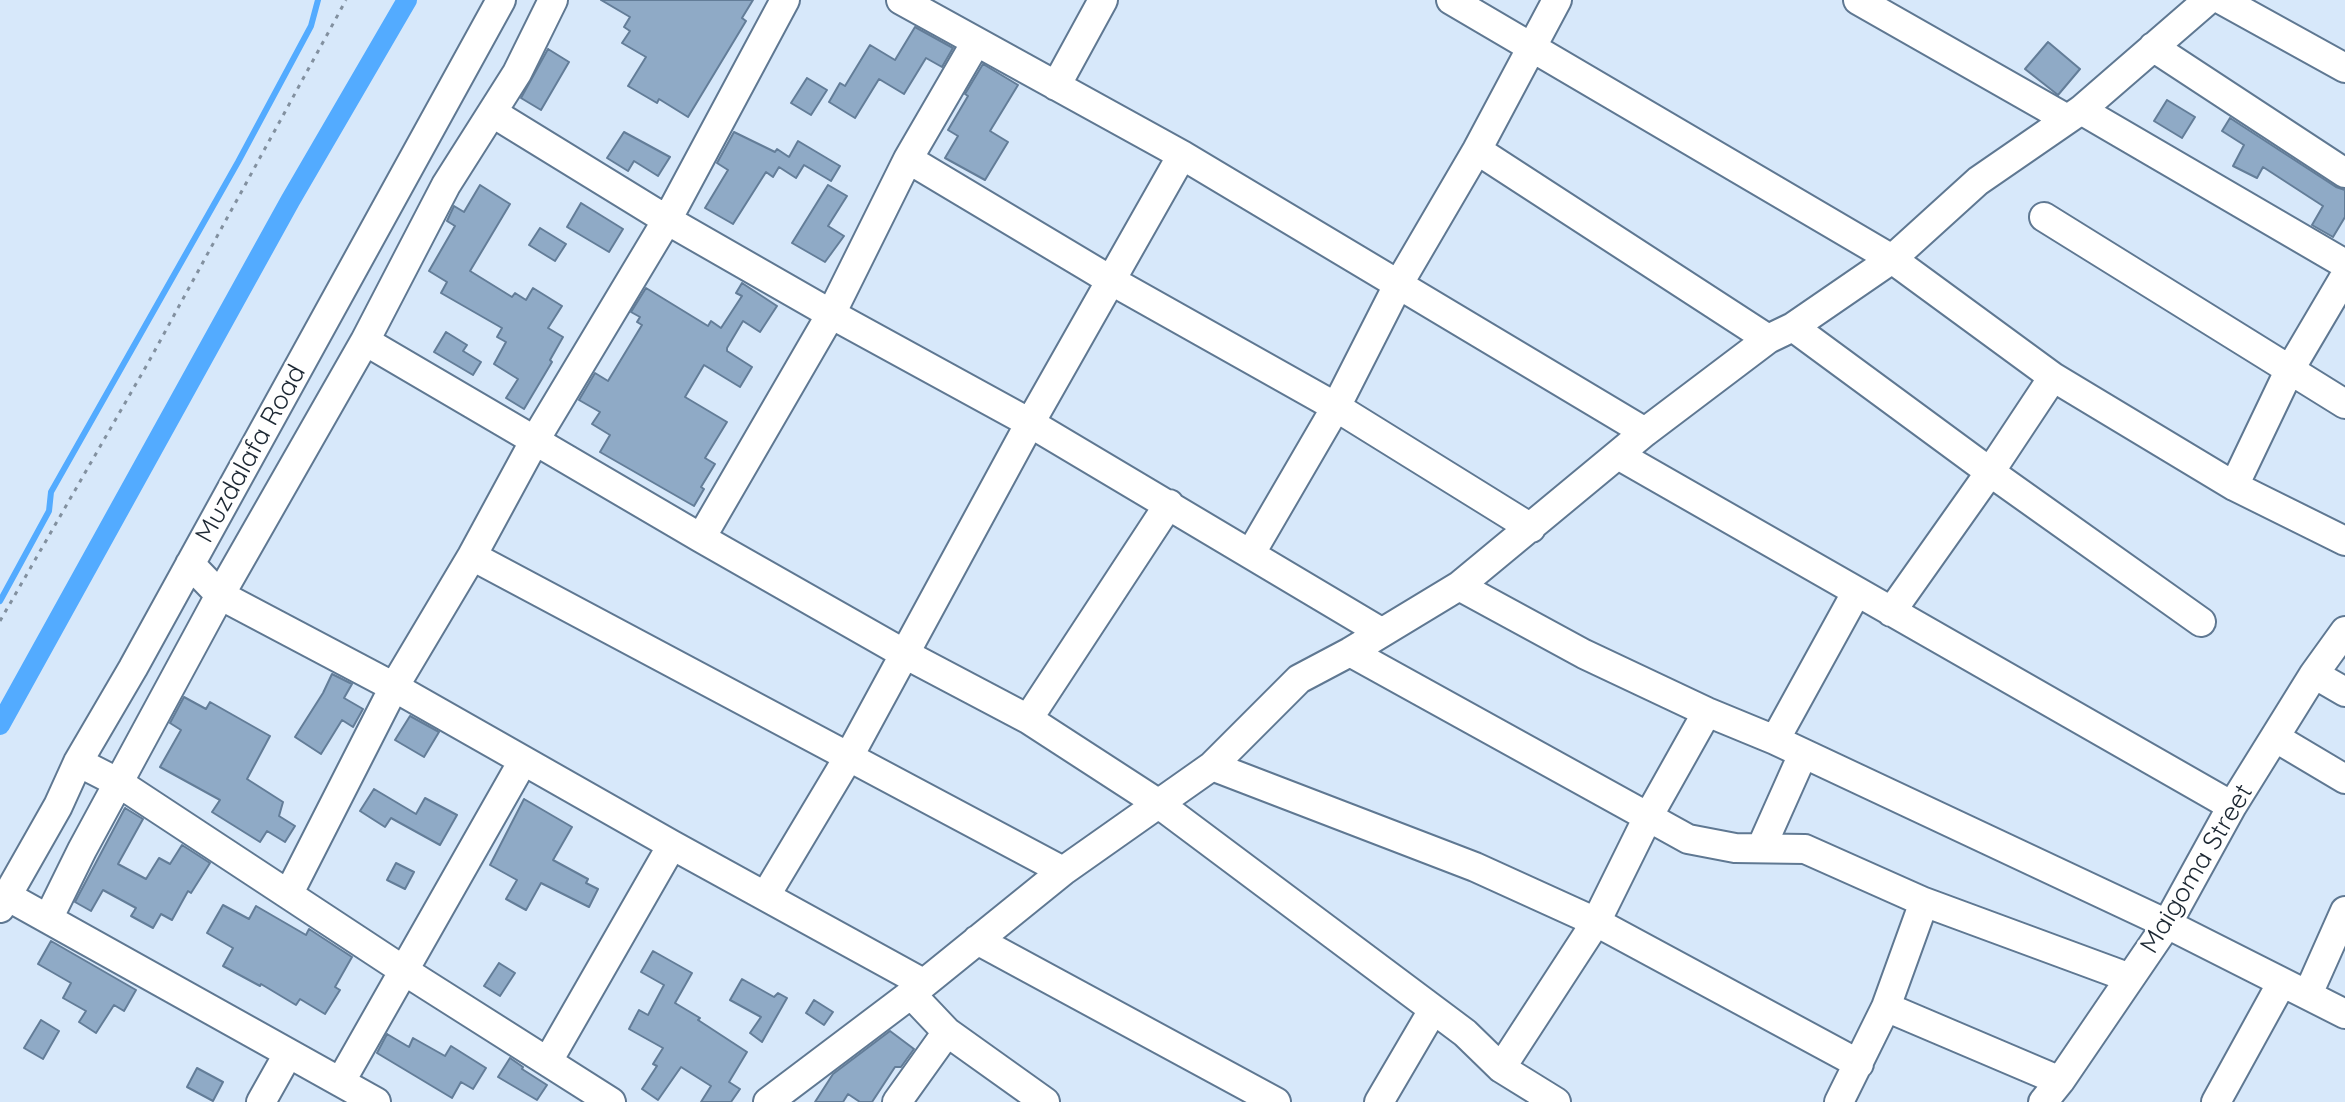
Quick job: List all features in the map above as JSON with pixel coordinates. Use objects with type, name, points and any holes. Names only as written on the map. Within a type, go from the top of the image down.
[{"type":"street","name":"Muzdalafa Road","points":[[3,902],[501,0]]},
{"type":"street","points":[[48,919],[220,595],[365,341],[446,185],[517,73],[553,0]]},
{"type":"street","points":[[289,893],[394,687],[472,556],[535,440],[667,220],[785,0]]},
{"type":"street","points":[[901,0],[1182,155],[1645,432]]},
{"type":"street","points":[[1056,86],[1103,0]]},
{"type":"street","points":[[1451,0],[1892,259],[2053,377],[2234,486],[2345,541]]},
{"type":"street","points":[[1251,553],[1336,407],[1398,285],[1477,150],[1557,0]]},
{"type":"street","points":[[1858,0],[2074,114],[2345,264]]},
{"type":"street","points":[[768,1102],[917,989],[1063,871],[1212,766],[1299,679],[1459,586],[1620,456],[1645,432],[1781,333],[1892,259],[1978,181],[2074,114],[2208,0]]},
{"type":"street","points":[[2222,0],[2345,68]]},
{"type":"street","points":[[701,538],[831,314],[908,159],[976,42]]},
{"type":"street","points":[[2153,47],[2345,173]]},
{"type":"street","points":[[493,113],[667,220],[1030,423],[1381,632]]},
{"type":"street","points":[[1477,150],[1781,333],[1990,472],[2201,622]]},
{"type":"street","points":[[766,895],[848,758],[1030,423],[1182,155]]},
{"type":"street","points":[[908,159],[1112,281],[1336,407],[1531,528]]},
{"type":"street","points":[[2044,217],[2345,404]]},
{"type":"street","points":[[2234,486],[2289,371],[2345,276]]},
{"type":"street","points":[[365,341],[701,538],[903,653],[1028,719],[1159,804],[1465,1033],[1501,1068],[1556,1102]]},
{"type":"street","points":[[1891,612],[2053,377]]},
{"type":"street","points":[[1620,456],[2232,806]]},
{"type":"street","points":[[1028,719],[1169,504]]},
{"type":"street","points":[[472,556],[1063,871]]},
{"type":"street","points":[[190,564],[220,595],[394,687],[766,895],[917,989],[947,1032],[1038,1100]]},
{"type":"street","points":[[1459,586],[1584,654],[2167,924],[2345,1014]]},
{"type":"street","points":[[1775,740],[1856,593]]},
{"type":"street","name":"Maigoma Street","points":[[2052,1092],[2167,924],[2232,806],[2314,674],[2345,631]]},
{"type":"street","points":[[1350,652],[1688,839],[1735,848],[1805,849],[1924,902],[2130,978]]},
{"type":"street","points":[[2314,674],[2345,692]]},
{"type":"street","points":[[1501,1068],[1596,922],[1648,817],[1707,712]]},
{"type":"street","points":[[2276,738],[2345,779]]},
{"type":"street","points":[[1761,848],[1803,754]]},
{"type":"street","points":[[341,1081],[523,761]]},
{"type":"street","points":[[78,762],[119,783],[403,970],[611,1102]]},
{"type":"street","points":[[1212,766],[1475,867],[1596,922],[1859,1064]]},
{"type":"street","points":[[548,1061],[672,845]]},
{"type":"street","points":[[3,902],[48,919],[376,1102]]},
{"type":"street","points":[[1839,1102],[1886,1007],[1924,902]]},
{"type":"street","points":[[2308,994],[2345,911]]},
{"type":"street","points":[[977,940],[1276,1102]]},
{"type":"street","points":[[2223,1100],[2281,984]]},
{"type":"street","points":[[1886,1007],[2052,1092]]},
{"type":"street","points":[[1379,1102],[1433,1010]]},
{"type":"street","points":[[897,1102],[947,1032]]},
{"type":"street","points":[[261,1102],[288,1054]]},
{"type":"path","points":[[0,621],[148,363],[346,0]]},
{"type":"building","points":[[601,0],[753,0],[742,18],[746,21],[688,117],[659,99],[657,103],[628,86],[646,57],[622,43],[630,31],[624,27],[630,17]]},
{"type":"building","points":[[915,27],[953,48],[942,67],[926,58],[904,94],[879,79],[855,118],[829,102],[840,83],[845,86],[870,45],[895,60]]},
{"type":"building","points":[[2048,42],[2080,69],[2058,95],[2025,69]]},
{"type":"building","points":[[548,49],[569,62],[541,110],[521,98]]},
{"type":"building","points":[[983,64],[1018,85],[990,131],[1008,142],[985,180],[945,158],[958,136],[948,130]]},
{"type":"building","points":[[807,78],[827,90],[811,115],[791,103]]},
{"type":"building","points":[[2167,100],[2195,117],[2182,138],[2154,121]]},
{"type":"building","points":[[2230,118],[2345,190],[2345,217],[2333,237],[2312,225],[2323,206],[2263,167],[2257,178],[2233,166],[2244,145],[2222,131]]},
{"type":"building","points":[[624,132],[670,157],[658,176],[634,161],[628,171],[607,158]]},
{"type":"building","points":[[734,132],[789,157],[798,141],[840,166],[831,181],[804,165],[796,178],[779,167],[773,177],[766,172],[733,224],[705,208],[728,170],[717,163]]},
{"type":"building","points":[[480,185],[510,204],[470,271],[512,297],[515,293],[526,300],[533,288],[562,306],[548,328],[563,337],[524,409],[506,398],[518,379],[494,364],[506,342],[497,337],[502,328],[441,293],[447,282],[429,271],[455,226],[447,221],[454,206],[464,212]]},
{"type":"building","points":[[828,185],[847,196],[828,226],[844,236],[825,262],[792,243]]},
{"type":"building","points":[[581,203],[623,229],[609,252],[567,227]]},
{"type":"building","points":[[540,228],[566,244],[555,261],[529,245]]},
{"type":"building","points":[[742,283],[777,306],[760,332],[743,321],[727,348],[752,367],[740,387],[704,365],[685,397],[727,422],[705,458],[715,464],[694,506],[600,452],[610,435],[592,424],[600,412],[579,400],[595,373],[608,381],[642,325],[637,322],[640,317],[631,312],[646,288],[708,326],[711,321],[721,328],[742,296],[736,293]]},
{"type":"building","points":[[446,332],[467,345],[463,351],[481,362],[473,375],[434,352]]},
{"type":"building","points":[[332,674],[352,684],[344,698],[363,709],[353,727],[342,720],[321,754],[295,737]]},
{"type":"building","points":[[184,697],[206,709],[210,702],[270,736],[247,779],[283,802],[279,816],[295,826],[285,842],[267,831],[260,842],[212,812],[220,800],[160,767],[181,730],[170,723]]},
{"type":"building","points":[[410,716],[439,732],[424,757],[395,740]]},
{"type":"building","points":[[374,789],[416,814],[425,798],[457,815],[440,845],[391,818],[385,827],[360,811]]},
{"type":"building","points":[[524,799],[572,827],[553,860],[588,879],[586,883],[598,889],[589,907],[541,883],[526,910],[506,899],[517,880],[490,865]]},
{"type":"building","points":[[125,808],[143,819],[118,864],[146,879],[159,858],[170,864],[182,845],[210,863],[191,893],[188,891],[172,920],[161,914],[153,928],[131,916],[136,908],[103,890],[91,911],[75,902]]},
{"type":"building","points":[[396,863],[414,872],[405,889],[387,880]]},
{"type":"building","points":[[223,905],[249,919],[256,906],[306,935],[309,929],[352,957],[335,987],[340,990],[325,1014],[300,999],[296,1005],[223,966],[233,948],[207,933]]},
{"type":"building","points":[[51,941],[136,990],[124,1011],[114,1005],[96,1033],[79,1022],[86,1011],[63,998],[71,983],[38,964]]},
{"type":"building","points":[[653,951],[692,973],[675,1003],[747,1052],[729,1082],[740,1089],[731,1102],[701,1102],[711,1086],[681,1067],[658,1100],[642,1089],[657,1066],[653,1064],[663,1048],[629,1029],[639,1010],[648,1015],[664,985],[641,972]]},
{"type":"building","points":[[499,963],[515,973],[500,996],[484,986]]},
{"type":"building","points":[[742,979],[774,997],[778,993],[787,998],[762,1042],[750,1033],[761,1017],[730,1000]]},
{"type":"building","points":[[814,1000],[833,1012],[824,1025],[806,1013]]},
{"type":"building","points":[[41,1020],[59,1031],[43,1059],[24,1048]]},
{"type":"building","points":[[890,1031],[914,1049],[901,1067],[895,1067],[872,1102],[860,1102],[848,1094],[843,1102],[815,1102],[833,1074]]},
{"type":"building","points":[[387,1034],[409,1047],[413,1038],[445,1056],[451,1046],[486,1068],[473,1089],[461,1082],[452,1098],[377,1053]]},
{"type":"building","points":[[510,1058],[547,1085],[537,1100],[498,1077]]},
{"type":"building","points":[[197,1068],[223,1082],[213,1101],[187,1087]]},
{"type":"waterway","points":[[0,601],[49,511],[51,492],[238,162],[311,26],[318,0]]},
{"type":"waterway","points":[[0,725],[290,201],[407,0]]}]
